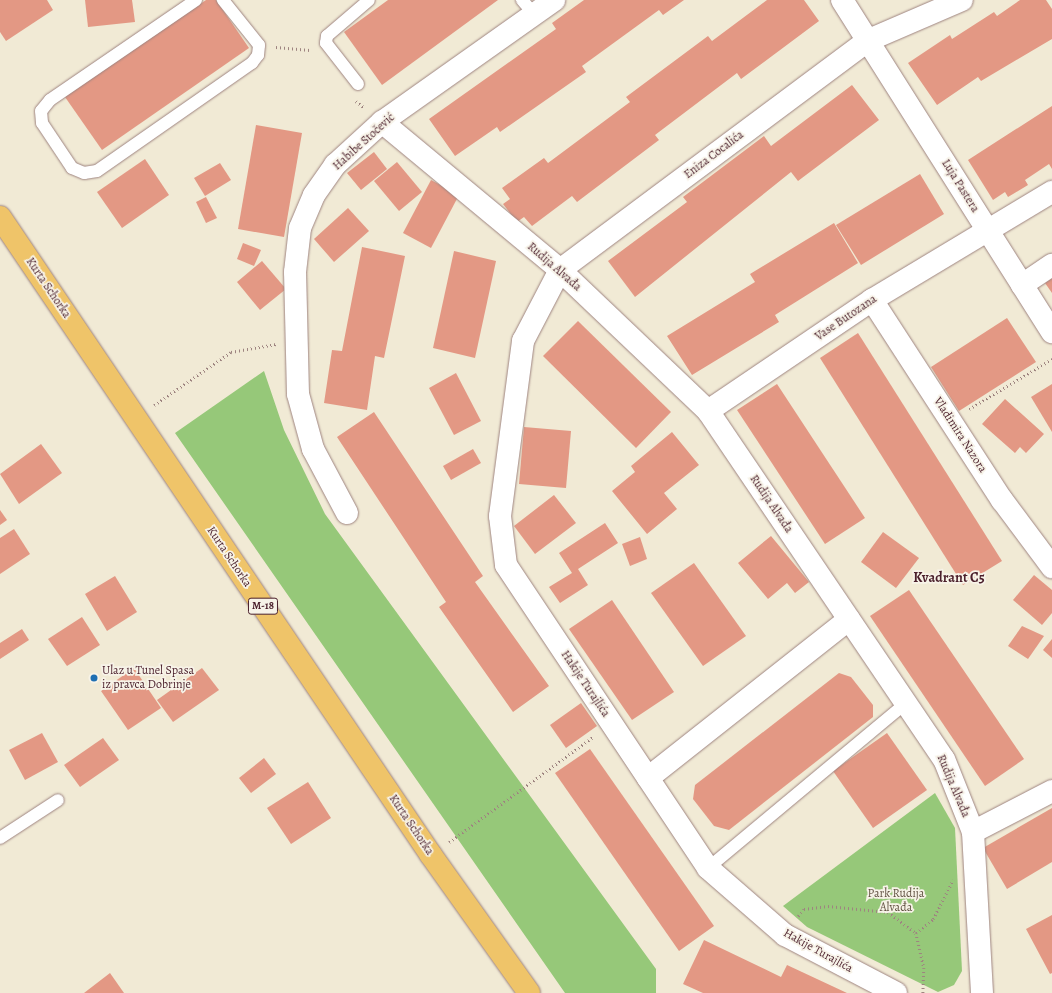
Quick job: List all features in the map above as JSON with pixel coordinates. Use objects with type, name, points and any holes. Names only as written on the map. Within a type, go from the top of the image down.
[{"type":"main road","name":"Kurta Schorka","points":[[0,218],[432,855],[529,993]]},
{"type":"street","name":"Habibe Stočević","points":[[348,513],[313,449],[298,394],[295,272],[300,228],[314,195],[335,165],[382,122],[528,7],[554,0]]},
{"type":"street","points":[[842,0],[869,40]]},
{"type":"street","name":"Eniza Cocalića","points":[[560,270],[869,40],[962,0]]},
{"type":"street","name":"Luja Pastera","points":[[869,40],[1052,332]]},
{"type":"street","name":"Rudija Alvađa","points":[[382,122],[560,270],[708,411],[944,759],[973,832],[982,993]]},
{"type":"street","name":"Vase Butozana","points":[[708,411],[872,300],[987,229],[1052,192]]},
{"type":"street","points":[[1022,285],[1052,266]]},
{"type":"street","name":"Hakije Turajlića","points":[[560,270],[523,341],[500,516],[506,565],[708,868],[785,935],[896,993]]},
{"type":"street","name":"Vladimira Nazora","points":[[872,300],[1002,500],[1052,566]]},
{"type":"street","points":[[648,778],[849,619]]},
{"type":"street","points":[[973,832],[1052,791]]},
{"type":"lane","points":[[196,0],[50,100],[41,111],[42,123],[72,168],[84,174],[97,171],[252,63],[259,45],[223,0]]},
{"type":"lane","points":[[358,84],[326,43],[328,36],[369,0]]},
{"type":"lane","points":[[708,868],[906,703]]},
{"type":"lane","points":[[0,838],[58,800]]},
{"type":"path","points":[[259,45],[308,52],[328,36]]},
{"type":"path","points":[[358,84],[347,94],[382,122]]},
{"type":"path","points":[[136,418],[231,352],[270,343],[296,344]]},
{"type":"path","points":[[950,420],[1052,359]]},
{"type":"path","points":[[432,855],[611,723]]},
{"type":"path","points":[[916,933],[932,918],[954,878]]},
{"type":"path","points":[[785,935],[804,909],[828,906],[888,912],[916,933],[924,968],[923,993]]},
{"type":"green space","points":[[264,371],[284,430],[325,514],[656,969],[656,993],[565,993],[175,433]]},
{"type":"green space","name":"Park Rudija Alvađa","points":[[935,793],[955,828],[962,971],[954,985],[938,992],[807,927],[783,906]]},
{"type":"building","points":[[0,0],[47,0],[53,10],[6,41],[0,32]]},
{"type":"building","points":[[85,0],[132,0],[135,22],[88,27]]},
{"type":"building","points":[[206,0],[216,0],[249,48],[102,150],[65,97]]},
{"type":"building","points":[[388,0],[498,0],[382,85],[344,32]]},
{"type":"building","points":[[584,0],[684,0],[663,15],[659,10],[582,66],[586,72],[500,132],[497,127],[455,156],[429,119],[556,29],[552,23]]},
{"type":"building","points":[[767,0],[804,0],[819,21],[741,79],[737,73],[655,135],[659,140],[577,202],[572,196],[532,226],[524,217],[517,222],[503,204],[510,199],[502,188],[544,158],[548,163],[630,102],[626,97],[708,36],[712,41]]},
{"type":"building","points":[[1020,0],[1046,0],[1052,9],[1052,39],[981,81],[978,77],[937,105],[908,63],[950,35],[952,39],[994,12],[997,16]]},
{"type":"building","points":[[852,85],[879,120],[798,181],[791,172],[635,297],[608,261],[687,202],[683,197],[764,136],[771,146]]},
{"type":"building","points":[[1052,106],[1052,169],[1049,164],[1025,180],[1028,185],[1008,197],[1005,192],[993,200],[968,160]]},
{"type":"building","points":[[256,125],[302,133],[284,237],[238,229]]},
{"type":"building","points":[[374,152],[387,169],[361,190],[347,173]]},
{"type":"building","points":[[145,159],[169,195],[122,228],[97,192]]},
{"type":"building","points":[[397,162],[422,192],[399,211],[374,181]]},
{"type":"building","points":[[220,163],[231,180],[205,196],[194,178]]},
{"type":"building","points":[[920,174],[944,214],[861,265],[836,225]]},
{"type":"building","points":[[431,180],[459,195],[431,248],[403,233]]},
{"type":"building","points":[[206,197],[217,218],[206,223],[196,202]]},
{"type":"building","points":[[348,208],[369,231],[334,262],[314,239]]},
{"type":"building","points":[[834,223],[858,263],[775,315],[779,322],[692,375],[667,336],[755,282],[750,274]]},
{"type":"building","points":[[243,243],[261,250],[254,266],[237,259]]},
{"type":"building","points":[[362,247],[405,256],[384,358],[375,356],[367,410],[324,403],[332,350],[342,351]]},
{"type":"building","points":[[454,251],[496,261],[475,358],[433,348]]},
{"type":"building","points":[[262,261],[286,289],[260,310],[237,282]]},
{"type":"building","points":[[1052,278],[1052,293],[1045,283]]},
{"type":"building","points":[[1007,318],[1036,362],[959,411],[931,367]]},
{"type":"building","points":[[578,321],[671,412],[636,448],[543,356]]},
{"type":"building","points":[[858,333],[1002,561],[963,585],[820,358]]},
{"type":"building","points":[[456,373],[481,421],[454,435],[429,388]]},
{"type":"building","points":[[777,384],[865,518],[825,544],[737,410]]},
{"type":"building","points":[[1052,384],[1052,432],[1031,397]]},
{"type":"building","points":[[1005,399],[1044,434],[1026,453],[1020,447],[1015,453],[982,424]]},
{"type":"building","points":[[374,412],[483,576],[475,582],[549,686],[513,712],[439,607],[446,602],[337,437]]},
{"type":"building","points":[[524,427],[571,431],[566,488],[519,484]]},
{"type":"building","points":[[672,432],[699,465],[664,493],[677,509],[647,534],[612,491],[635,472],[631,466]]},
{"type":"building","points":[[41,444],[62,473],[19,504],[0,474]]},
{"type":"building","points":[[473,449],[481,463],[451,480],[443,466]]},
{"type":"building","points":[[554,495],[576,523],[535,554],[514,526]]},
{"type":"building","points":[[0,510],[7,520],[0,525]]},
{"type":"building","points":[[605,523],[618,543],[578,569],[588,585],[560,603],[549,587],[572,573],[559,553]]},
{"type":"building","points":[[14,529],[30,554],[0,574],[0,538]]},
{"type":"building","points":[[883,532],[919,558],[896,588],[861,562]]},
{"type":"building","points":[[771,536],[809,582],[795,593],[787,583],[768,599],[738,563]]},
{"type":"building","points":[[640,537],[647,559],[630,566],[622,544]]},
{"type":"building","points":[[694,563],[746,636],[703,666],[651,593]]},
{"type":"building","points":[[1034,575],[1052,590],[1052,613],[1042,625],[1013,600]]},
{"type":"building","points":[[115,576],[137,612],[107,631],[85,594]]},
{"type":"building","points":[[909,590],[1024,759],[985,786],[870,616]]},
{"type":"building","points":[[612,600],[674,692],[632,720],[569,629]]},
{"type":"building","points":[[82,617],[100,645],[67,666],[48,639]]},
{"type":"building","points":[[1022,626],[1044,636],[1028,659],[1008,646]]},
{"type":"building","points":[[22,629],[29,640],[0,659],[0,643]]},
{"type":"building","points":[[1052,639],[1052,658],[1043,650]]},
{"type":"building","points":[[134,668],[161,708],[128,730],[101,691]]},
{"type":"building","points":[[202,668],[219,690],[173,722],[157,700]]},
{"type":"building","points":[[839,673],[851,677],[873,705],[873,717],[729,830],[714,826],[693,799],[695,785]]},
{"type":"building","points":[[581,703],[597,726],[566,748],[550,725]]},
{"type":"building","points":[[42,733],[58,762],[25,780],[9,750]]},
{"type":"building","points":[[887,733],[927,790],[873,828],[833,771]]},
{"type":"building","points":[[103,738],[119,760],[80,787],[64,765]]},
{"type":"building","points":[[590,749],[714,926],[679,951],[555,773]]},
{"type":"building","points":[[264,758],[276,774],[251,793],[239,778]]},
{"type":"building","points":[[308,782],[331,818],[291,844],[267,808]]},
{"type":"building","points":[[1052,808],[1052,862],[1007,889],[983,848]]},
{"type":"building","points":[[1052,915],[1052,973],[1050,974],[1026,929]]},
{"type":"building","points":[[704,940],[781,977],[787,965],[847,993],[703,993],[683,984]]},
{"type":"building","points":[[110,973],[124,993],[84,993]]},
{"type":"place","name":"Ulaz u Tunel Spasa iz pravca Dobrinje","points":[[94,678]]},
{"type":"district","name":"Kvadrant C5","points":[[949,578]]}]
